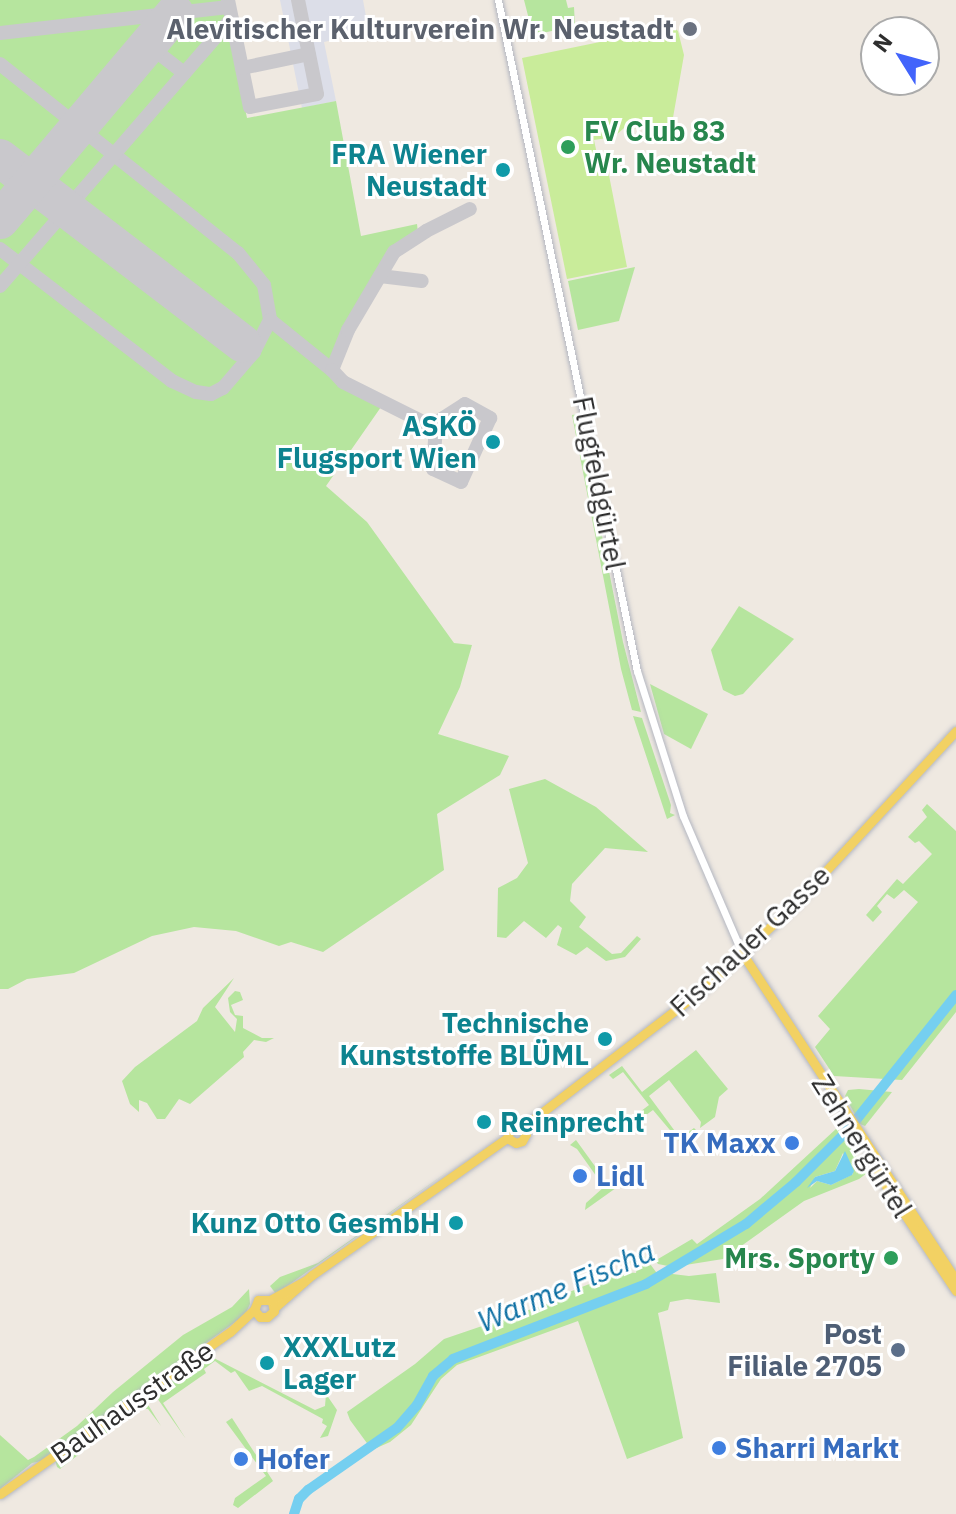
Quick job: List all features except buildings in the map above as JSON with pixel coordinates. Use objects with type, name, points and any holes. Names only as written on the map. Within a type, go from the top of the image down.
[{"type":"main road","name":"Fischauer Gasse","points":[[272,1304],[507,1138],[512,1125],[523,1127],[663,1022],[796,903],[956,731]]},
{"type":"main road","name":"Zehnergürtel","points":[[742,953],[956,1280]]},
{"type":"main road","name":"Zehnergürtel","points":[[856,1129],[892,1196],[956,1291]]},
{"type":"main road","points":[[258,1300],[272,1304],[270,1316],[257,1314],[258,1300]]},
{"type":"main road","name":"Bauhausstraße","points":[[0,1494],[257,1314]]},
{"type":"street","name":"Flugfeldgürtel","points":[[498,0],[637,671],[683,816],[742,953]]},
{"type":"shaded area","points":[[280,0],[363,0],[368,27],[358,30],[358,34],[324,42],[336,101],[302,108]]},
{"type":"green space","points":[[0,0],[223,0],[247,118],[336,101],[361,236],[417,224],[418,233],[392,250],[346,324],[325,371],[341,386],[381,407],[326,486],[367,522],[454,643],[472,645],[460,687],[438,734],[509,756],[500,775],[437,814],[444,870],[323,952],[291,942],[279,946],[236,931],[194,927],[152,936],[74,973],[27,979],[8,989],[0,989]]},
{"type":"green space","points":[[524,0],[566,0],[568,8],[574,7],[575,26],[533,35]]},
{"type":"green space","name":"FV Club 83 Wr. Neustadt","points":[[673,27],[678,31],[684,55],[671,129],[624,128],[614,137],[594,140],[597,154],[591,156],[594,167],[607,165],[627,267],[567,279],[522,58]]},
{"type":"green space","points":[[635,267],[619,321],[578,330],[568,281]]},
{"type":"green space","points":[[578,414],[623,642],[641,712],[632,710],[621,669],[572,415]]},
{"type":"green space","points":[[739,606],[794,639],[743,694],[735,696],[723,690],[711,650]]},
{"type":"green space","points":[[650,684],[708,714],[691,749],[664,734]]},
{"type":"green space","points":[[633,716],[642,718],[671,805],[670,813],[675,815],[667,819]]},
{"type":"green space","points":[[545,779],[596,807],[648,852],[605,848],[572,884],[570,901],[586,917],[579,927],[612,954],[621,953],[637,936],[641,939],[625,957],[606,961],[587,947],[576,955],[557,945],[562,928],[558,925],[546,938],[524,921],[506,938],[497,937],[498,888],[517,878],[528,863],[509,789]]},
{"type":"green space","points":[[927,804],[956,831],[956,1012],[902,1080],[834,1076],[815,1047],[830,1029],[818,1016],[918,902],[904,890],[894,899],[887,894],[877,906],[882,912],[873,922],[866,915],[897,879],[903,884],[932,854],[919,841],[915,843],[908,837],[927,817],[922,810]]},
{"type":"green space","points":[[234,978],[215,1007],[235,1032],[237,1019],[230,1012],[228,998],[235,991],[240,992],[243,1000],[231,1005],[235,1015],[243,1016],[243,1028],[262,1038],[274,1038],[266,1042],[254,1040],[243,1052],[244,1057],[190,1104],[179,1099],[165,1119],[157,1119],[147,1103],[139,1100],[139,1112],[130,1104],[122,1081],[135,1067],[197,1021],[203,1008]]},
{"type":"green space","points":[[696,1050],[728,1089],[719,1097],[715,1117],[700,1128],[701,1122],[669,1080],[649,1096],[680,1138],[694,1128],[696,1130],[680,1142],[653,1110],[635,1123],[632,1118],[649,1105],[623,1072],[613,1079],[609,1075],[622,1066],[642,1092]]},
{"type":"green space","points":[[848,1090],[892,1092],[865,1126],[860,1124],[845,1096]]},
{"type":"green space","points":[[837,1128],[867,1173],[804,1201],[723,1259],[673,1267],[658,1264],[644,1246],[648,1245],[658,1259],[692,1239],[697,1244],[760,1199]],"holes":[[[843,1153],[853,1174],[831,1185],[817,1181],[810,1188],[815,1177],[835,1171]]]},
{"type":"green space","points":[[576,1140],[610,1187],[635,1170],[637,1173],[585,1210],[586,1203],[604,1187],[577,1149],[570,1145]]},
{"type":"green space","points":[[453,1168],[276,1294],[270,1286],[280,1277],[318,1263]]},
{"type":"green space","points":[[642,1253],[656,1272],[689,1276],[716,1273],[720,1303],[687,1299],[670,1302],[668,1310],[658,1313],[683,1438],[627,1459],[578,1321],[457,1365],[441,1379],[411,1425],[390,1442],[372,1450],[350,1420],[347,1412],[415,1364],[444,1339],[555,1301],[554,1298],[602,1279],[603,1269],[636,1273],[637,1267],[629,1262]]},
{"type":"green space","points":[[249,1289],[250,1304],[245,1315],[41,1461],[32,1463],[0,1489],[0,1435],[28,1460],[34,1457],[77,1426],[183,1335],[232,1307]]},
{"type":"green space","points":[[206,1354],[315,1410],[325,1406],[326,1394],[337,1410],[328,1436],[320,1438],[327,1426],[322,1423],[323,1419],[262,1386],[249,1391],[235,1371],[231,1373],[215,1361],[204,1369],[206,1373],[163,1403],[186,1439],[157,1398],[156,1392]]},
{"type":"green space","points":[[139,1402],[147,1403],[161,1426],[148,1409],[139,1408],[60,1469],[57,1467],[55,1460]]},
{"type":"green space","points":[[232,1418],[273,1481],[238,1508],[233,1505],[235,1498],[266,1476],[226,1422]]},
{"type":"water","points":[[845,1151],[854,1171],[852,1175],[831,1185],[817,1181],[807,1188],[815,1177],[835,1171]]},
{"type":"waterway","name":"Warme Fischa","points":[[294,1514],[299,1499],[308,1490],[397,1428],[417,1405],[433,1376],[453,1359],[646,1284],[746,1224],[796,1182],[848,1130],[956,995]]},
{"type":"taxiway","points":[[228,0],[250,107],[317,94],[298,0]]},
{"type":"taxiway","points":[[0,33],[229,7]]},
{"type":"taxiway","points":[[0,286],[232,18]]},
{"type":"taxiway","points":[[148,45],[184,73]]},
{"type":"taxiway","points":[[242,68],[309,54]]},
{"type":"taxiway","points":[[0,64],[238,253],[264,285],[270,320],[254,352]]},
{"type":"taxiway","points":[[270,320],[332,370],[348,330],[394,252],[426,231],[470,209]]},
{"type":"taxiway","points":[[0,249],[172,381],[196,392],[211,394],[223,388],[254,352],[242,343]]},
{"type":"taxiway","points":[[380,276],[422,281]]},
{"type":"taxiway","points":[[332,370],[343,382],[431,426],[465,404],[490,418],[461,482],[433,469],[435,437],[431,426]]},
{"type":"runway","points":[[0,220],[175,13]]},
{"type":"runway","points":[[0,158],[242,343]]},
{"type":"place","name":"Alevitischer Kulturverein Wr. Neustadt","points":[[690,29]]},
{"type":"place","name":"FV Club 83 Wr. Neustadt","points":[[568,147]]},
{"type":"place","name":"FRA Wiener Neustadt","points":[[503,170]]},
{"type":"place","name":"ASKÖ Flugsport Wien","points":[[493,442]]},
{"type":"place","name":"Technische Kunststoffe BLÜML","points":[[605,1039]]},
{"type":"place","name":"Reinprecht","points":[[484,1122]]},
{"type":"place","name":"TK Maxx","points":[[792,1143]]},
{"type":"place","name":"Lidl","points":[[580,1176]]},
{"type":"place","name":"Kunz Otto GesmbH","points":[[456,1223]]},
{"type":"place","name":"Mrs. Sporty","points":[[891,1258]]},
{"type":"place","name":"Post Filiale 2705","points":[[898,1350]]},
{"type":"place","name":"XXXLutz Lager","points":[[267,1363]]},
{"type":"place","name":"Sharri Markt","points":[[719,1448]]},
{"type":"place","name":"Hofer","points":[[241,1459]]}]
